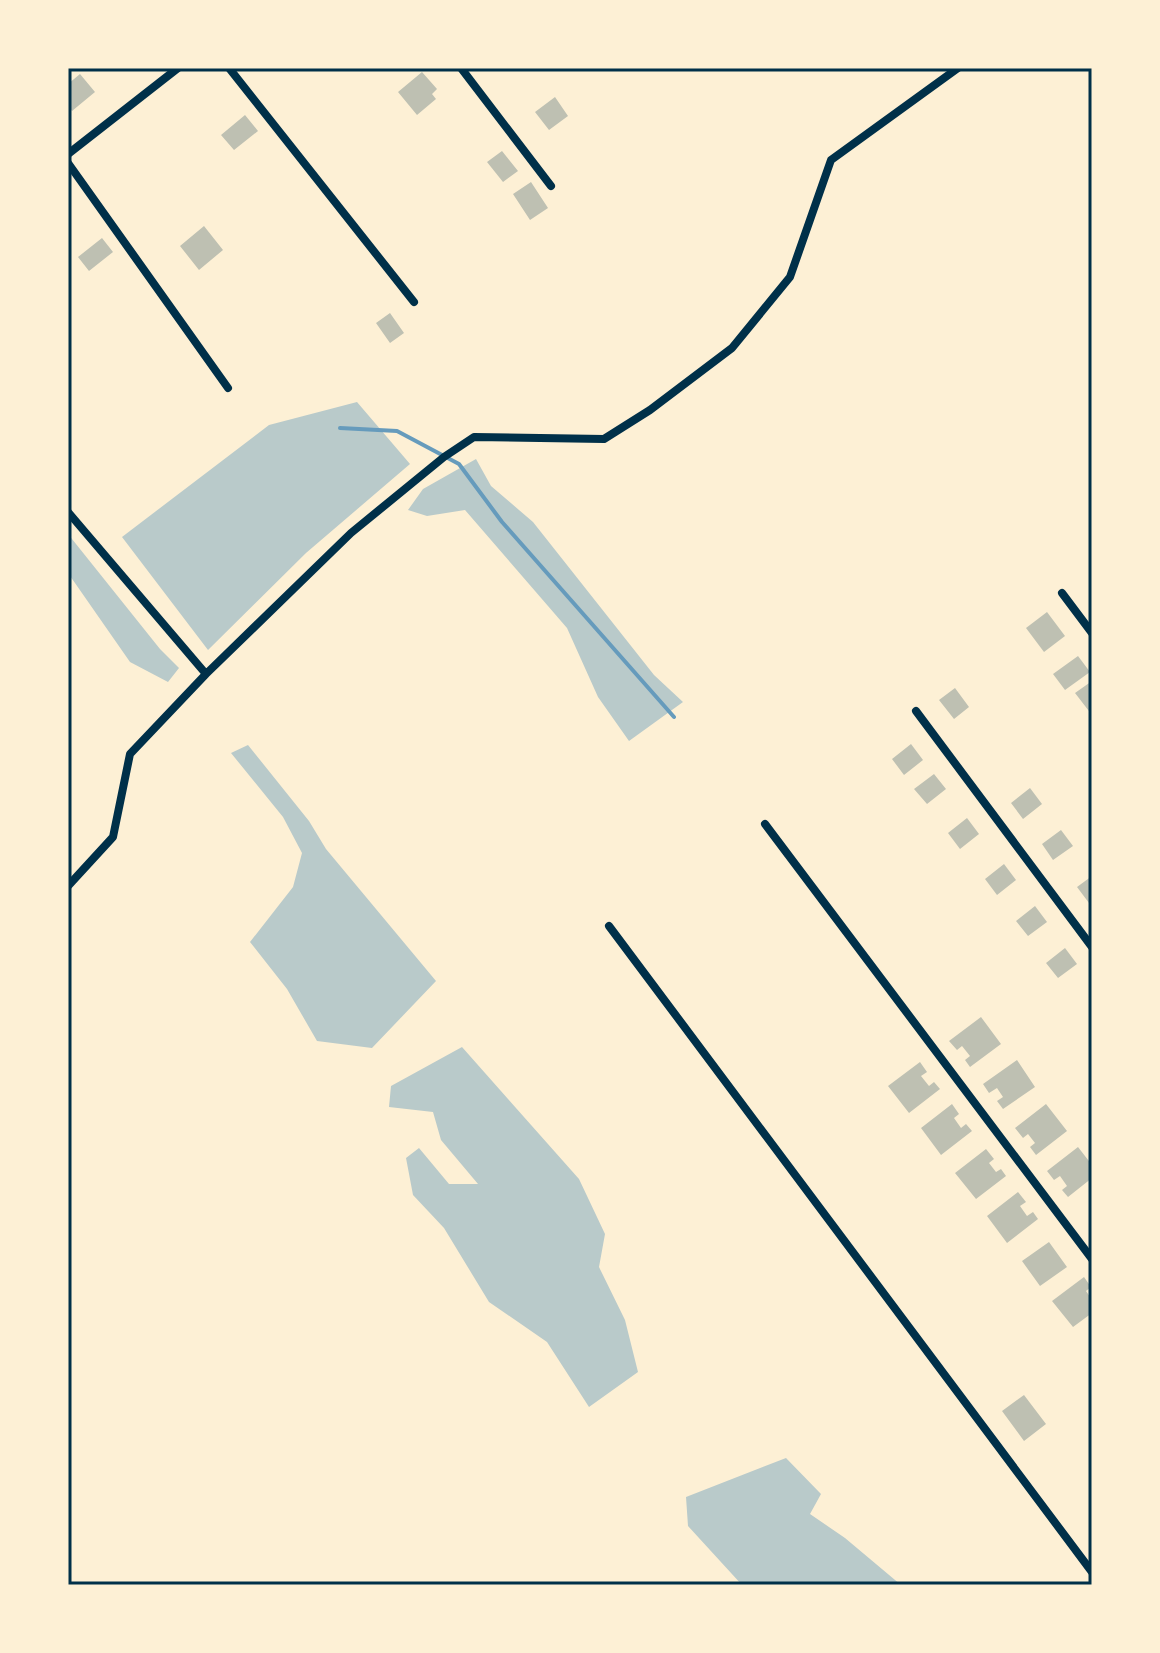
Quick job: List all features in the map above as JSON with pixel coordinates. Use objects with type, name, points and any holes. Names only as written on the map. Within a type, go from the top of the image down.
[{"type":"street","points":[[68,154],[178,68]]},
{"type":"street","points":[[229,68],[414,302]]},
{"type":"street","points":[[461,68],[551,186]]},
{"type":"street","points":[[68,886],[113,837],[130,754],[206,674],[351,533],[444,457],[474,437],[604,439],[650,410],[732,348],[790,277],[831,160],[958,68]]},
{"type":"street","points":[[68,163],[228,388]]},
{"type":"street","points":[[68,512],[206,674]]},
{"type":"street","points":[[1062,593],[1092,633]]},
{"type":"street","points":[[916,711],[1092,947]]},
{"type":"street","points":[[765,824],[1092,1259]]},
{"type":"street","points":[[609,926],[1092,1572]]},
{"type":"shaded area","points":[[357,402],[410,464],[306,553],[208,650],[122,537],[269,425]]},
{"type":"shaded area","points":[[476,459],[491,486],[533,522],[654,675],[683,702],[629,741],[598,697],[567,628],[465,510],[427,516],[408,510],[423,489]]},
{"type":"shaded area","points":[[68,534],[160,649],[179,668],[168,682],[130,662],[68,573]]},
{"type":"shaded area","points":[[248,745],[309,821],[326,849],[436,981],[372,1048],[317,1041],[287,989],[250,942],[293,887],[302,853],[283,817],[231,753]]},
{"type":"shaded area","points":[[462,1047],[579,1179],[605,1234],[599,1267],[625,1320],[638,1372],[589,1407],[547,1342],[489,1302],[444,1228],[413,1195],[406,1158],[419,1148],[449,1184],[478,1184],[441,1140],[433,1112],[389,1107],[391,1086]]},
{"type":"shaded area","points":[[786,1458],[821,1494],[810,1514],[845,1538],[901,1585],[742,1585],[688,1526],[686,1497]]},
{"type":"building","points":[[422,72],[437,89],[432,94],[436,99],[417,115],[398,92]]},
{"type":"building","points":[[80,74],[95,92],[72,111],[68,106],[68,84]]},
{"type":"building","points":[[555,97],[568,116],[549,130],[535,112]]},
{"type":"building","points":[[245,115],[258,131],[234,150],[221,135]]},
{"type":"building","points":[[502,151],[518,171],[503,182],[487,162]]},
{"type":"building","points":[[531,182],[548,208],[530,220],[513,194]]},
{"type":"building","points":[[204,226],[223,250],[199,270],[180,246]]},
{"type":"building","points":[[102,238],[113,252],[89,271],[78,257]]},
{"type":"building","points":[[390,313],[404,333],[390,343],[376,323]]},
{"type":"building","points":[[1047,612],[1065,636],[1044,652],[1026,628]]},
{"type":"building","points":[[1078,656],[1090,672],[1065,690],[1053,674]]},
{"type":"building","points":[[1092,681],[1092,715],[1075,693]]},
{"type":"building","points":[[955,688],[969,707],[954,719],[939,700]]},
{"type":"building","points":[[911,744],[923,760],[904,775],[892,759]]},
{"type":"building","points":[[934,774],[946,789],[927,804],[914,789]]},
{"type":"building","points":[[1030,788],[1042,804],[1023,819],[1011,803]]},
{"type":"building","points":[[967,818],[979,834],[960,849],[948,833]]},
{"type":"building","points":[[1061,830],[1073,846],[1053,860],[1042,844]]},
{"type":"building","points":[[1004,864],[1016,880],[997,895],[985,879]]},
{"type":"building","points":[[1092,876],[1092,901],[1089,903],[1077,887]]},
{"type":"building","points":[[1035,906],[1047,922],[1028,936],[1016,921]]},
{"type":"building","points":[[1065,948],[1077,964],[1058,978],[1046,963]]},
{"type":"building","points":[[981,1017],[1001,1044],[970,1067],[965,1060],[970,1056],[962,1046],[957,1050],[949,1041]]},
{"type":"building","points":[[1017,1060],[1035,1087],[1003,1109],[997,1101],[1003,1097],[997,1088],[989,1093],[983,1084]]},
{"type":"building","points":[[920,1062],[927,1072],[921,1076],[929,1086],[934,1082],[940,1089],[909,1113],[888,1086]]},
{"type":"building","points":[[952,1104],[959,1114],[954,1118],[961,1128],[966,1124],[972,1131],[941,1155],[921,1128]]},
{"type":"building","points":[[1046,1104],[1067,1131],[1036,1155],[1030,1147],[1035,1143],[1028,1134],[1023,1138],[1015,1128]]},
{"type":"building","points":[[1078,1147],[1092,1165],[1092,1178],[1068,1197],[1062,1190],[1067,1186],[1060,1176],[1054,1180],[1047,1171]]},
{"type":"building","points":[[986,1149],[994,1159],[989,1163],[996,1172],[1001,1169],[1006,1176],[976,1199],[955,1173]]},
{"type":"building","points":[[1018,1192],[1026,1202],[1020,1206],[1027,1216],[1033,1212],[1038,1219],[1007,1243],[987,1216]]},
{"type":"building","points":[[1049,1242],[1067,1267],[1040,1286],[1022,1261]]},
{"type":"building","points":[[1084,1277],[1091,1287],[1086,1291],[1092,1300],[1092,1313],[1073,1327],[1052,1301]]},
{"type":"building","points":[[1024,1395],[1046,1424],[1024,1441],[1002,1411]]},
{"type":"waterway","points":[[340,428],[397,431],[459,464],[502,522],[674,717]]}]
